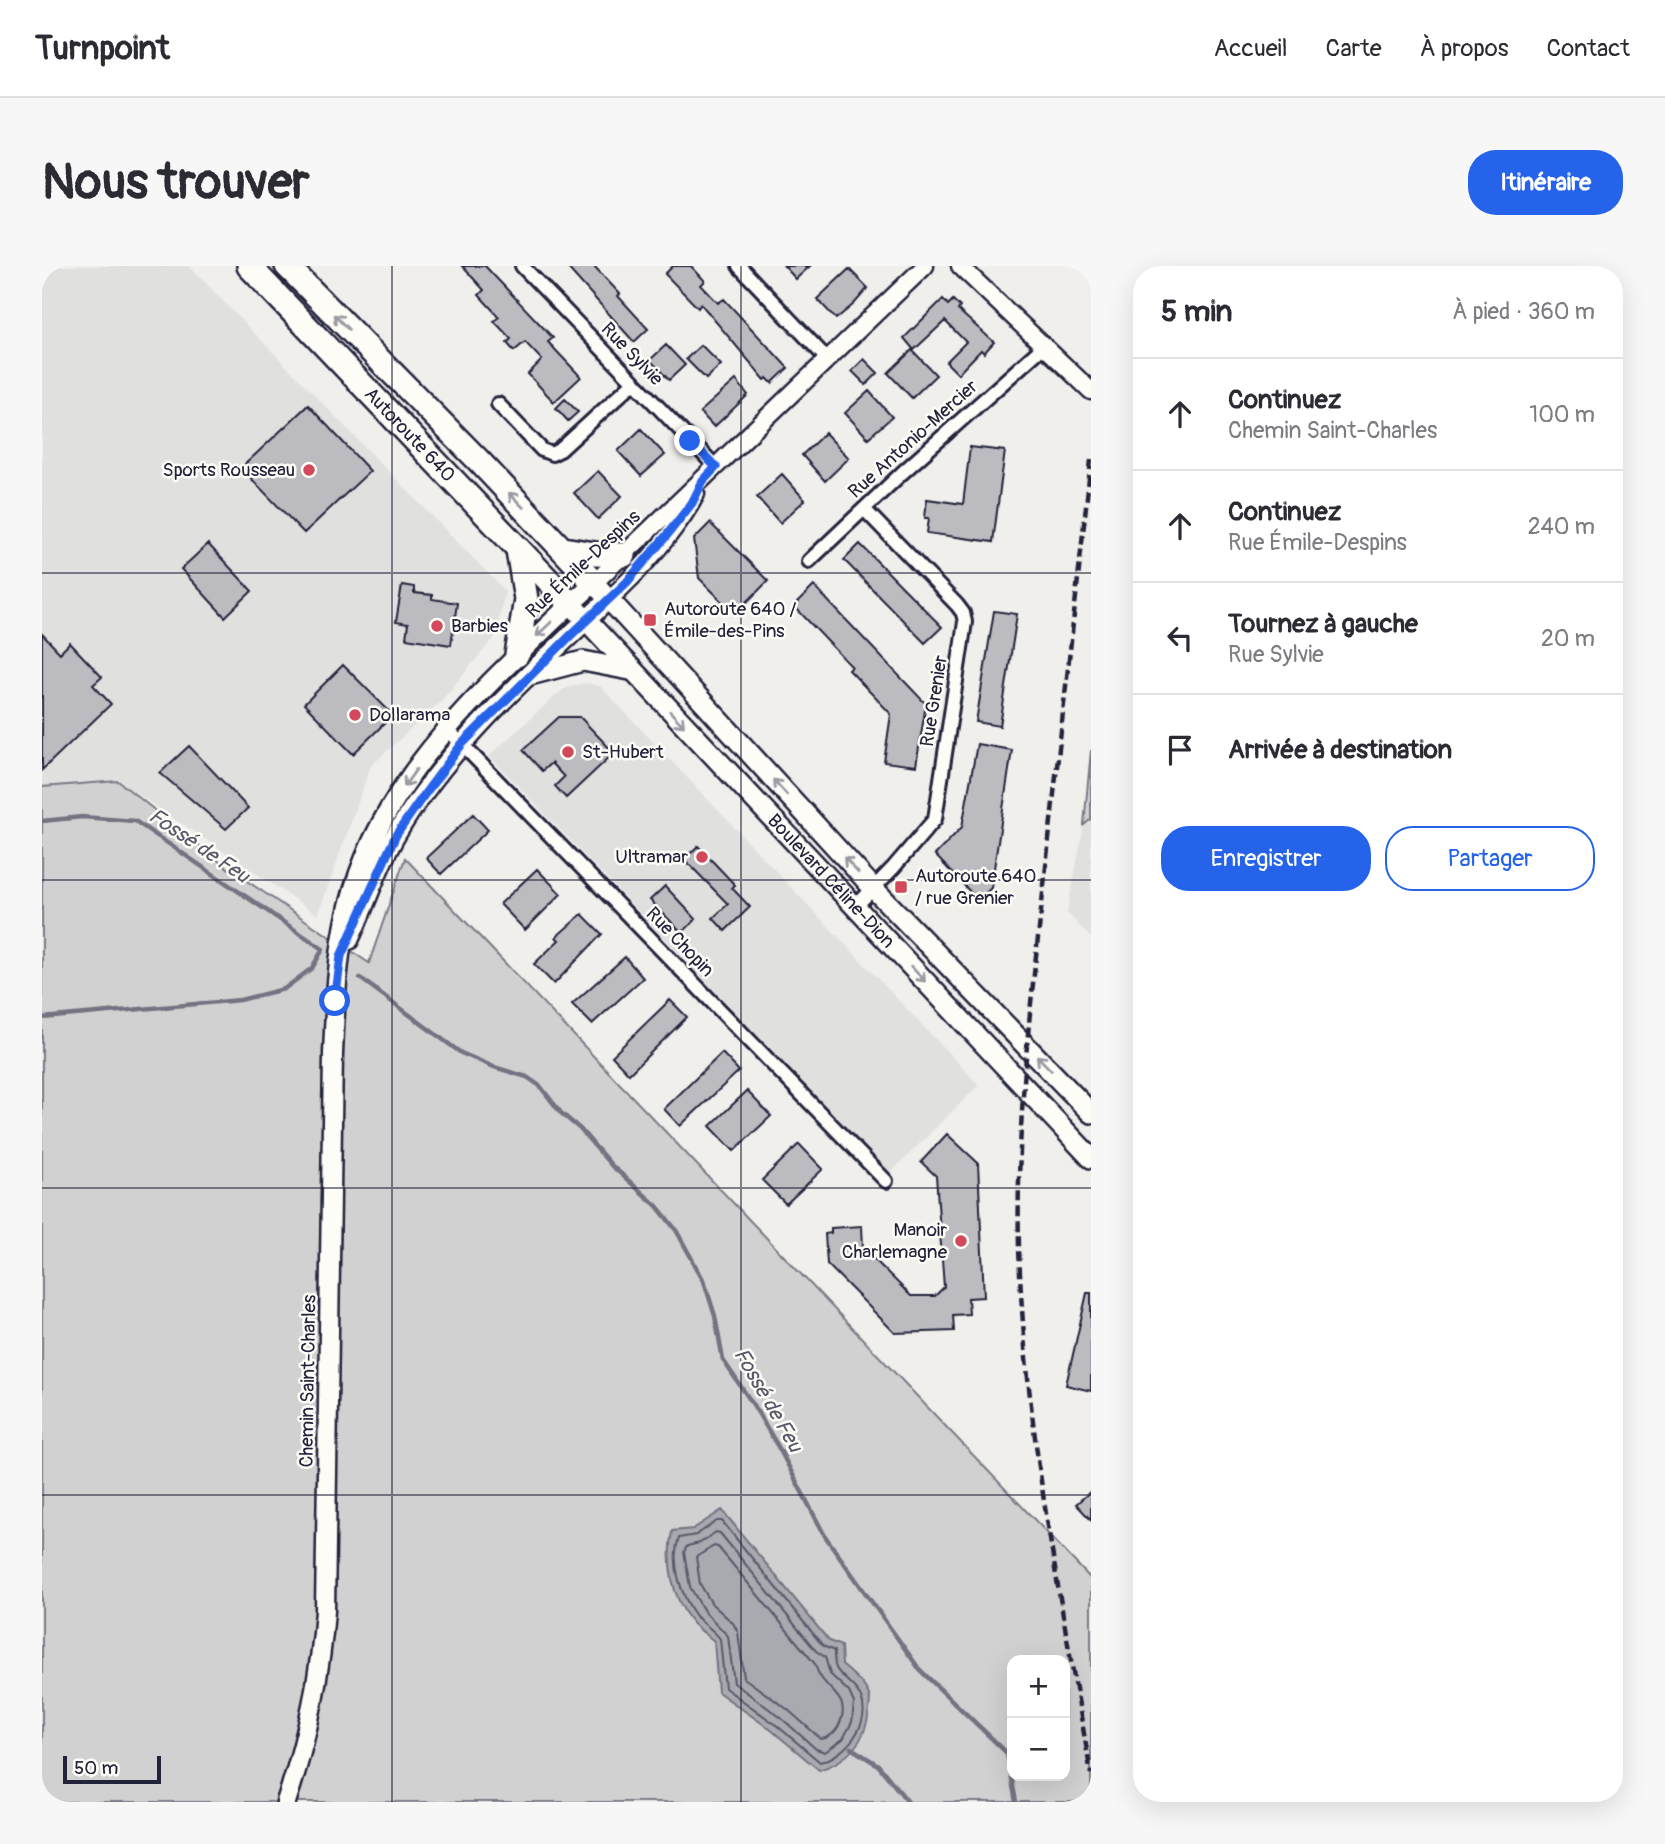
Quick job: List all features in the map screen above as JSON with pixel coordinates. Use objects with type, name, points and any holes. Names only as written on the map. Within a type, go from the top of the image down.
[{"type":"highway","name":"Autoroute 640","points":[[249,266],[578,612]]},
{"type":"highway","name":"Autoroute 640","points":[[287,266],[602,591]]},
{"type":"highway","points":[[563,549],[624,555]]},
{"type":"highway","points":[[517,655],[526,599],[518,550]]},
{"type":"main road","name":"Rue Émile-Despins","points":[[388,811],[446,728],[517,655],[578,612],[602,591]]},
{"type":"main road","name":"Boulevard Céline-Dion","points":[[602,591],[874,889],[1091,1113]]},
{"type":"main road","name":"Rue Émile-Despins","points":[[404,821],[462,744],[530,676],[578,612]]},
{"type":"main road","name":"Boulevard Céline-Dion","points":[[578,612],[1091,1158]]},
{"type":"main road","points":[[530,676],[583,661],[630,670]]},
{"type":"main road","name":"Chemin Saint-Charles","points":[[286,1802],[310,1718],[324,1622],[336,987],[352,893],[388,811]]},
{"type":"main road","name":"Chemin Saint-Charles","points":[[341,956],[404,821]]},
{"type":"street","name":"Rue Sylvie","points":[[522,266],[716,467]]},
{"type":"street","points":[[739,266],[828,359]]},
{"type":"street","name":"Rue Émile-Despins","points":[[602,591],[624,555],[925,266]]},
{"type":"street","points":[[960,266],[1091,391]]},
{"type":"street","name":"Rue Antonio-Mercier","points":[[809,561],[1044,346]]},
{"type":"street","points":[[498,404],[541,450],[548,454],[560,450],[633,383]]},
{"type":"street","name":"Rue Émile-Despins","points":[[602,591],[627,582],[692,503],[703,481]]},
{"type":"street","name":"Rue Grenier","points":[[855,907],[932,824],[937,814],[965,622],[957,605],[864,509]]},
{"type":"street","name":"Rue Chopin","points":[[446,728],[886,1181]]},
{"type":"shaded area","points":[[42,266],[189,266],[505,591],[495,637],[441,701],[371,766],[318,915],[118,781],[42,787]]},
{"type":"shaded area","points":[[586,683],[600,686],[979,1085],[890,1173],[489,756],[561,691]]},
{"type":"shaded area","points":[[1091,750],[1091,819],[1084,825]]},
{"type":"shaded area","points":[[118,781],[229,869],[369,963],[405,858],[1091,1579],[1091,1802],[42,1802],[42,787]]},
{"type":"shaded area","points":[[1091,819],[1091,938],[1067,913],[1084,825]]},
{"type":"water","points":[[722,1510],[829,1641],[841,1646],[842,1665],[859,1680],[870,1699],[867,1722],[860,1740],[839,1761],[819,1770],[770,1729],[718,1692],[714,1641],[692,1622],[679,1601],[670,1566],[672,1531],[693,1529]]},
{"type":"building","points":[[462,266],[485,266],[553,338],[548,342],[581,377],[554,402],[528,374],[542,360],[525,342],[514,351],[507,343],[511,339],[494,321],[499,317],[479,295],[484,290]]},
{"type":"building","points":[[566,266],[594,266],[648,329],[634,342]]},
{"type":"building","points":[[673,266],[691,266],[705,281],[701,285],[718,303],[724,299],[788,368],[772,383],[767,378],[765,380],[701,304],[698,308],[665,274]]},
{"type":"building","points":[[784,266],[810,266],[796,279]]},
{"type":"building","points":[[849,269],[868,288],[836,319],[817,299]]},
{"type":"building","points":[[943,299],[948,305],[953,300],[960,307],[958,310],[994,342],[984,353],[981,350],[958,374],[946,362],[966,342],[945,321],[914,350],[904,338]]},
{"type":"building","points":[[666,345],[685,365],[669,380],[650,360]]},
{"type":"building","points":[[701,345],[721,365],[706,379],[686,359]]},
{"type":"building","points":[[912,350],[936,375],[912,398],[888,373]]},
{"type":"building","points":[[864,359],[878,373],[866,385],[852,371]]},
{"type":"building","points":[[736,380],[748,395],[714,427],[700,412]]},
{"type":"building","points":[[869,391],[892,417],[868,438],[845,413]]},
{"type":"building","points":[[565,399],[578,412],[568,421],[556,408]]},
{"type":"building","points":[[308,405],[370,471],[304,533],[241,468]]},
{"type":"building","points":[[641,429],[665,455],[641,476],[618,451]]},
{"type":"building","points":[[825,433],[849,458],[825,481],[802,455]]},
{"type":"building","points":[[970,447],[1005,451],[993,542],[927,533],[927,499],[963,504]]},
{"type":"building","points":[[598,471],[622,496],[598,519],[574,493]]},
{"type":"building","points":[[782,474],[805,500],[780,523],[757,497]]},
{"type":"building","points":[[710,523],[768,581],[735,614],[699,578],[694,539]]},
{"type":"building","points":[[208,544],[252,591],[225,617],[181,569]]},
{"type":"building","points":[[860,544],[942,627],[925,643],[844,560]]},
{"type":"building","points":[[402,585],[414,587],[414,593],[432,595],[432,599],[457,603],[451,645],[406,638],[408,624],[396,622]]},
{"type":"building","points":[[814,586],[926,704],[916,766],[884,762],[891,714],[849,670],[852,667],[794,606]]},
{"type":"building","points":[[994,611],[1017,614],[1000,726],[976,722]]},
{"type":"building","points":[[42,634],[60,653],[70,643],[102,677],[93,685],[111,704],[42,770]]},
{"type":"building","points":[[343,665],[393,715],[353,754],[304,704]]},
{"type":"building","points":[[559,717],[580,717],[614,753],[566,798],[555,786],[564,777],[551,763],[542,771],[523,750]]},
{"type":"building","points":[[977,744],[1012,750],[991,888],[978,900],[935,855],[962,827]]},
{"type":"building","points":[[189,746],[248,808],[226,829],[160,773]]},
{"type":"building","points":[[473,814],[488,830],[441,874],[426,858]]},
{"type":"building","points":[[698,846],[735,885],[732,888],[750,907],[725,931],[713,918],[728,904],[684,859]]},
{"type":"building","points":[[537,869],[561,894],[525,930],[500,904]]},
{"type":"building","points":[[665,886],[696,919],[682,933],[650,900]]},
{"type":"building","points":[[582,914],[602,934],[554,984],[534,964],[559,940],[556,937]]},
{"type":"building","points":[[625,957],[643,978],[592,1024],[572,1004]]},
{"type":"building","points":[[670,1000],[687,1017],[629,1074],[612,1056]]},
{"type":"building","points":[[722,1053],[739,1071],[680,1126],[664,1109]]},
{"type":"building","points":[[747,1091],[771,1116],[734,1151],[710,1126]]},
{"type":"building","name":"Manoir Charlemagne","points":[[947,1134],[978,1163],[984,1297],[968,1298],[969,1314],[953,1315],[954,1331],[895,1333],[827,1264],[825,1234],[831,1233],[831,1228],[862,1226],[863,1248],[911,1296],[935,1296],[944,1287],[936,1176],[921,1162]]},
{"type":"building","points":[[799,1144],[823,1169],[786,1204],[762,1180]]},
{"type":"building","points":[[1087,1293],[1091,1293],[1091,1391],[1066,1385]]},
{"type":"building","points":[[1091,1491],[1091,1520],[1076,1504]]},
{"type":"waterway","name":"Fossé de Feu","points":[[42,821],[82,817],[135,821],[323,949],[312,968],[284,989],[240,1000],[42,1018]]},
{"type":"waterway","name":"Fossé de Feu","points":[[360,978],[461,1053],[527,1077],[540,1086],[561,1113],[580,1129],[611,1165],[657,1206],[676,1230],[704,1281],[715,1316],[723,1360],[780,1450],[825,1536],[920,1670],[1007,1753],[1016,1802]]},
{"type":"waterway","points":[[851,1748],[878,1765],[908,1802]]},
{"type":"railway","points":[[1091,460],[1030,1015],[1022,1108],[1019,1201],[1022,1313],[1036,1445],[1091,1774]]},
{"type":"place","name":"Sports Rousseau","points":[[309,470]]},
{"type":"place","name":"Autoroute 640 / Émile-des-Pins","points":[[650,620]]},
{"type":"place","name":"Barbies","points":[[437,626]]},
{"type":"place","name":"Dollarama","points":[[355,715]]},
{"type":"place","name":"St-Hubert","points":[[568,752]]},
{"type":"place","name":"Ultramar","points":[[702,857]]},
{"type":"place","name":"Autoroute 640 / rue Grenier","points":[[901,887]]},
{"type":"place","name":"Manoir Charlemagne","points":[[961,1241]]},
{"type":"route","points":[[335,1001],[341,956],[404,821],[462,744],[627,582],[692,503],[703,481],[716,467],[690,441]]}]
